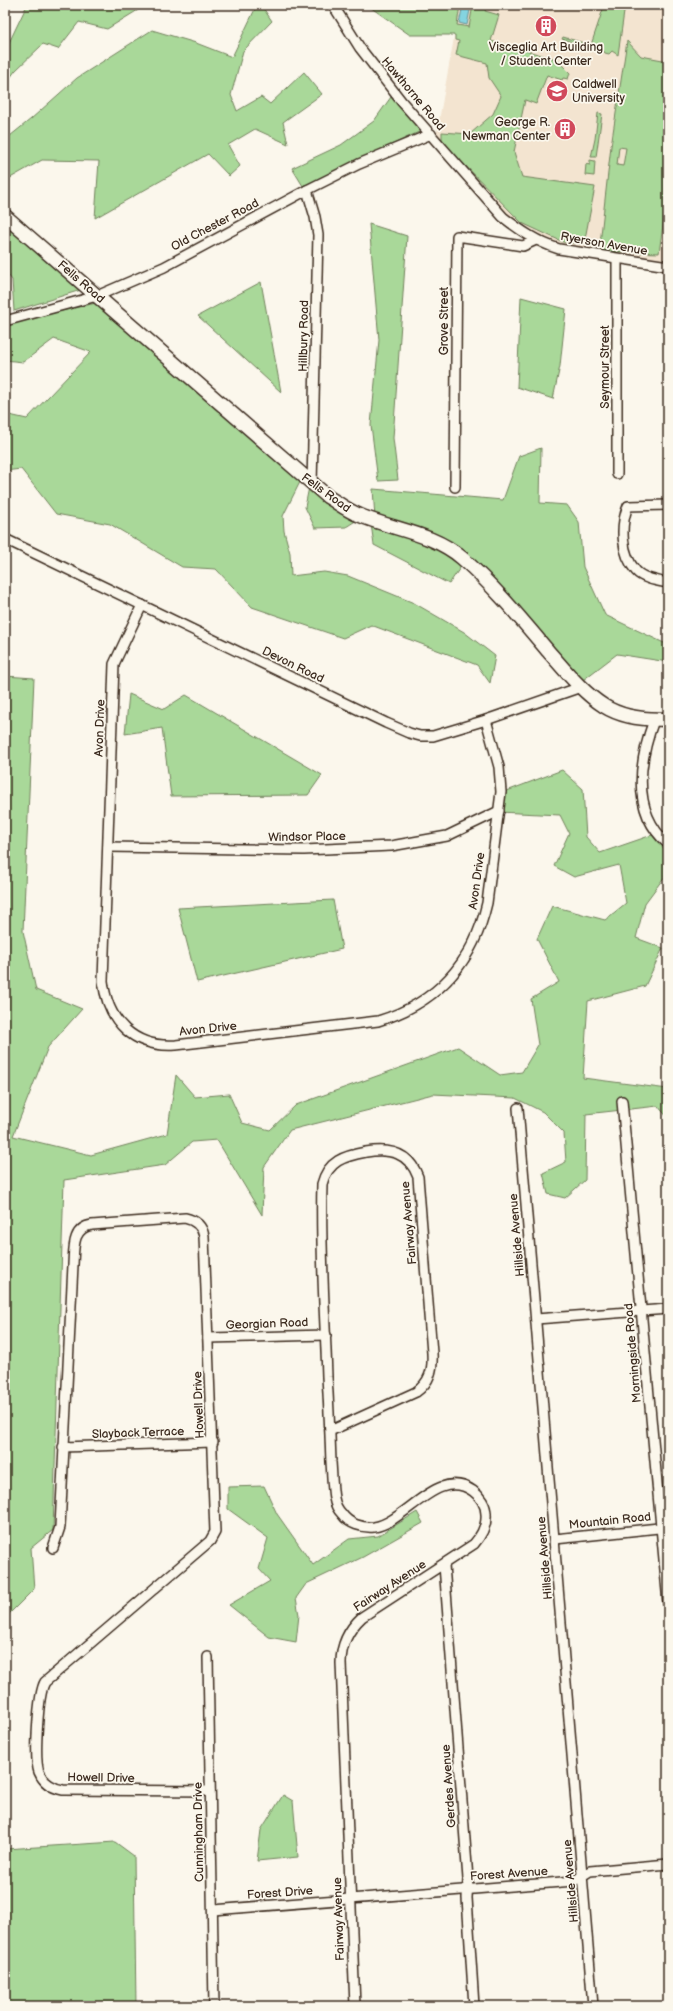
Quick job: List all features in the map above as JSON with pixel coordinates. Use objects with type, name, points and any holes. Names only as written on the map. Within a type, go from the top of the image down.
[{"type":"street","name":"Hawthorne Road","points":[[333,5],[360,48],[402,102],[503,217],[522,232],[536,240]]},
{"type":"street","name":"Old Chester Road","points":[[5,321],[97,296],[164,266],[306,190],[359,164],[431,134]]},
{"type":"street","name":"Hillbury Road","points":[[306,190],[315,217],[318,235],[312,484]]},
{"type":"street","name":"Fells Road","points":[[5,216],[312,484],[358,515],[425,537],[443,545],[461,558],[487,583],[581,687],[594,699],[615,712],[636,718],[654,720],[668,719]]},
{"type":"street","name":"Grove Street","points":[[455,487],[456,236],[523,246],[536,240]]},
{"type":"street","name":"Ryerson Avenue","points":[[536,240],[559,249],[668,266]]},
{"type":"street","name":"Seymour Street","points":[[616,474],[617,259]]},
{"type":"street","points":[[668,505],[628,506],[623,518],[624,547],[636,572],[644,577],[668,583]]},
{"type":"street","name":"Devon Road","points":[[5,539],[409,733],[420,736],[433,736],[486,720],[581,687]]},
{"type":"street","name":"Avon Drive","points":[[142,605],[114,664],[103,981],[107,1001],[116,1020],[131,1034],[143,1040],[156,1044],[176,1045],[378,1021],[406,1010],[431,995],[455,972],[472,947],[479,933],[487,903],[501,792],[499,767],[486,720]]},
{"type":"street","points":[[654,720],[646,743],[641,792],[644,808],[651,823],[668,844]]},
{"type":"street","name":"Windsor Place","points":[[108,847],[304,850],[391,846],[447,836],[499,811]]},
{"type":"street","name":"Morningside Road","points":[[622,1101],[665,1528],[668,1603]]},
{"type":"street","name":"Hillside Avenue","points":[[518,1108],[593,2006]]},
{"type":"street","name":"Fairway Avenue","points":[[330,1431],[416,1392],[426,1383],[431,1372],[432,1353],[418,1177],[409,1161],[393,1151],[381,1149],[346,1156],[334,1163],[323,1178],[321,1197],[330,1431],[334,1499],[342,1515],[356,1525],[368,1527],[380,1525],[437,1489],[448,1485],[465,1487],[480,1497],[486,1513],[481,1535],[474,1544],[444,1565],[362,1617],[348,1634],[342,1648],[341,1663],[355,2006]]},
{"type":"street","name":"Howell Drive","points":[[53,1548],[60,1527],[74,1243],[76,1236],[81,1229],[92,1225],[185,1218],[198,1223],[204,1236],[213,1442],[215,1529],[212,1538],[45,1682],[40,1696],[37,1759],[39,1771],[45,1781],[53,1787],[63,1790],[210,1791]]},
{"type":"street","points":[[536,1319],[668,1309]]},
{"type":"street","name":"Georgian Road","points":[[208,1338],[326,1335]]},
{"type":"street","name":"Slayback Terrace","points":[[64,1447],[213,1442]]},
{"type":"street","name":"Mountain Road","points":[[555,1539],[665,1528]]},
{"type":"street","name":"Gerdes Avenue","points":[[444,1565],[468,1879],[467,1889],[474,2006]]},
{"type":"street","name":"Cunningham Drive","points":[[208,1657],[214,2006]]},
{"type":"street","name":"Forest Avenue","points":[[350,1900],[574,1881],[590,1871],[668,1864]]},
{"type":"street","name":"Forest Drive","points":[[213,1910],[350,1900]]},
{"type":"shaded area","name":"Caldwell University","points":[[460,5],[668,5],[668,263],[597,252],[547,242],[509,218],[436,137]]},
{"type":"green space","points":[[27,5],[120,5],[138,10],[107,29],[79,22],[58,49],[43,44],[15,71],[5,85],[5,51]]},
{"type":"green space","points":[[257,5],[261,5],[272,21],[243,51],[231,95],[237,111],[261,97],[270,104],[304,72],[322,94],[283,122],[288,144],[255,129],[228,145],[240,166],[229,176],[208,154],[95,218],[99,161],[42,160],[5,181],[5,140],[77,78],[152,30],[196,43],[232,57]]},
{"type":"green space","points":[[367,5],[460,5],[457,25],[469,27],[473,5],[487,5],[485,11],[499,15],[491,41],[556,59],[570,73],[568,79],[563,78],[562,80],[547,75],[536,104],[525,100],[514,152],[522,177],[595,187],[584,244],[563,242],[522,223],[442,142],[442,132],[470,134],[493,114],[501,96],[489,78],[487,63],[456,55],[459,41],[455,40],[455,35],[410,35]]},
{"type":"green space","points":[[593,5],[625,5],[618,55],[612,51],[609,54],[605,53],[600,46],[597,50],[562,39],[563,37],[591,45],[603,9]]},
{"type":"green space","points":[[627,41],[641,56],[668,61],[668,190],[659,253],[603,251],[600,244],[611,146]],"holes":[[[619,147],[626,148],[623,166],[617,165]]]},
{"type":"green space","points":[[391,97],[421,131],[303,186],[292,168],[341,145],[374,121]]},
{"type":"green space","points":[[598,113],[602,114],[596,157],[591,157],[595,139]]},
{"type":"green space","points":[[590,160],[595,161],[594,176],[585,175],[586,164],[590,165]]},
{"type":"green space","points":[[5,219],[84,289],[14,311],[12,280],[5,271]]},
{"type":"green space","points":[[369,224],[407,236],[393,438],[398,480],[378,481],[371,425],[379,340]]},
{"type":"green space","points":[[261,282],[281,392],[198,316]]},
{"type":"green space","points":[[521,297],[566,309],[560,366],[553,399],[517,387]]},
{"type":"green space","points":[[96,303],[302,478],[283,516],[284,531],[290,553],[291,576],[324,572],[348,576],[414,603],[464,632],[495,656],[490,683],[477,665],[371,625],[343,638],[252,607],[216,569],[182,567],[110,524],[56,514],[21,469],[5,471],[5,414],[27,419],[91,352],[54,339],[23,362],[5,360],[5,324]]},
{"type":"green space","points":[[541,448],[540,503],[567,505],[579,522],[583,567],[605,615],[664,643],[668,643],[668,662],[617,654],[583,680],[480,568],[375,518],[373,489],[503,500],[519,456]]},
{"type":"green space","points":[[309,487],[357,520],[346,527],[315,528],[305,507]]},
{"type":"green space","points":[[371,524],[440,548],[462,565],[449,584],[374,545]]},
{"type":"green space","points":[[5,676],[34,678],[23,931],[36,990],[82,1009],[48,1047],[13,1136],[91,1155],[167,1134],[176,1075],[195,1097],[229,1094],[242,1123],[270,1130],[296,1105],[458,1047],[500,1075],[522,1072],[538,1045],[531,999],[559,982],[537,939],[552,906],[605,920],[626,903],[619,865],[574,877],[554,866],[569,833],[560,815],[498,812],[499,794],[562,770],[583,789],[586,837],[600,853],[655,834],[668,846],[668,872],[645,903],[636,938],[663,948],[645,986],[588,1001],[583,1078],[668,1089],[668,1118],[658,1106],[586,1114],[585,1180],[565,1198],[548,1194],[543,1173],[566,1162],[564,1133],[543,1112],[515,1098],[433,1094],[290,1130],[264,1167],[262,1215],[217,1140],[192,1142],[165,1165],[64,1180],[53,1530],[31,1548],[34,1589],[5,1618]]},
{"type":"green space","points":[[129,694],[164,709],[186,695],[322,775],[308,795],[171,796],[162,728],[125,734]]},
{"type":"green space","points":[[333,900],[342,949],[197,982],[178,908]]},
{"type":"green space","points":[[264,1486],[277,1514],[313,1565],[349,1539],[378,1536],[417,1512],[423,1523],[363,1557],[306,1584],[296,1598],[299,1615],[296,1642],[269,1637],[229,1605],[270,1581],[259,1569],[268,1538],[228,1509],[228,1487]]},
{"type":"green space","points":[[283,1795],[293,1801],[298,1857],[257,1861],[261,1830]]},
{"type":"green space","points":[[115,1842],[134,1856],[136,2006],[5,2006],[5,1849]]},
{"type":"water","points":[[463,5],[471,5],[467,25],[459,23]]},
{"type":"place","name":"Visceglia Art Building / Student Center","points":[[546,26]]},
{"type":"place","name":"Caldwell University","points":[[557,91]]},
{"type":"place","name":"George R. Newman Center","points":[[565,129]]}]
